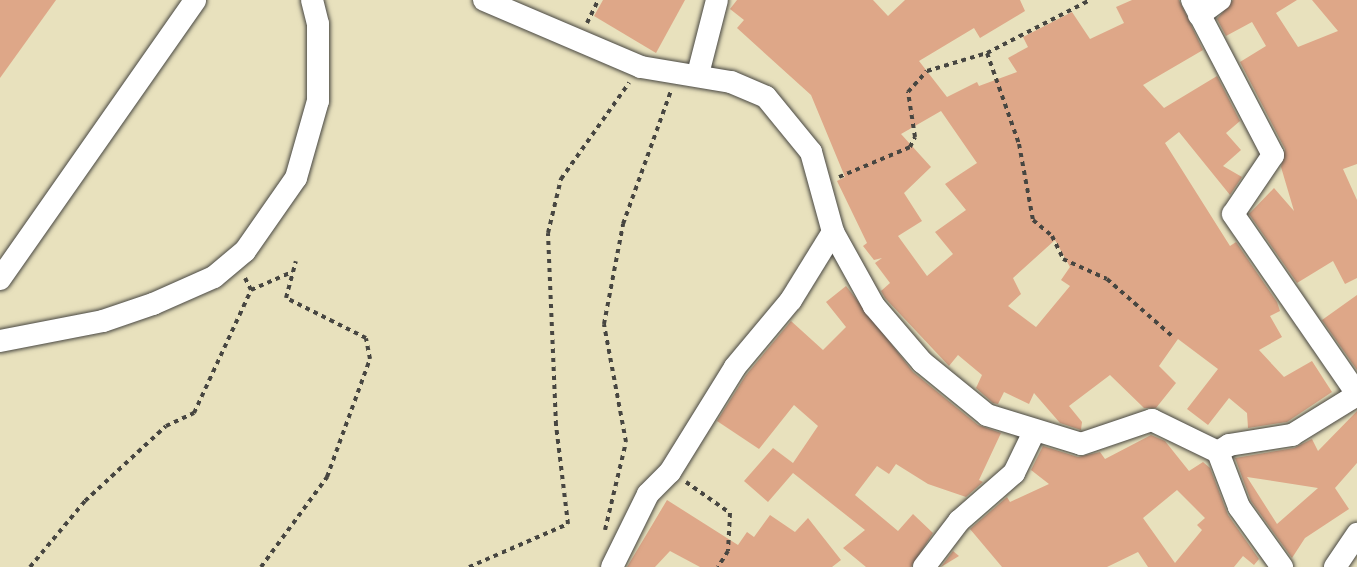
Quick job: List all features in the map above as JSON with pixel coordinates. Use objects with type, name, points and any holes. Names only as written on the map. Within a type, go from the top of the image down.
[{"type":"street","points":[[0,279],[195,0]]},
{"type":"street","points":[[0,341],[103,321],[153,304],[214,277],[245,250],[296,178],[318,101],[318,24],[312,0]]},
{"type":"street","points":[[484,0],[641,67],[688,73],[766,97],[810,152],[833,232],[874,306],[922,362],[987,415],[1034,432],[1081,444],[1152,420],[1218,452],[1239,507],[1282,567]]},
{"type":"street","points":[[688,73],[717,0]]},
{"type":"street","points":[[1218,452],[1229,445],[1292,435],[1357,394],[1233,214],[1273,155],[1196,8],[1220,0]]},
{"type":"street","points":[[612,567],[630,522],[670,472],[735,367],[791,300],[833,232]]},
{"type":"street","points":[[924,567],[960,521],[1014,473],[1034,432]]},
{"type":"street","points":[[1336,567],[1357,534]]},
{"type":"path","points":[[820,189],[910,147],[915,137],[908,92],[915,81],[927,71],[987,53],[1090,0]]},
{"type":"path","points":[[987,53],[1019,144],[1033,220],[1052,237],[1063,259],[1107,279],[1172,336]]},
{"type":"path","points":[[469,567],[568,524],[556,425],[548,233],[561,178],[641,67]]},
{"type":"path","points":[[604,535],[626,442],[604,324],[616,250],[688,73]]},
{"type":"path","points":[[261,567],[327,477],[370,358],[366,338],[286,298],[296,261]]},
{"type":"path","points":[[30,567],[85,501],[166,426],[194,413],[251,290],[292,272]]},
{"type":"path","points":[[670,472],[730,513],[728,551],[718,567]]},
{"type":"building","points":[[0,0],[56,0],[0,78]]},
{"type":"building","points":[[603,0],[685,0],[656,53],[594,16]]},
{"type":"building","points":[[737,0],[873,0],[888,16],[905,0],[1020,0],[1025,11],[980,38],[974,28],[919,61],[947,97],[977,82],[979,86],[1017,72],[1008,58],[1028,47],[1023,37],[1072,12],[1090,39],[1124,23],[1116,7],[1132,0],[1179,0],[1203,50],[1143,85],[1164,108],[1217,76],[1240,121],[1226,133],[1241,150],[1223,166],[1242,177],[1230,195],[1179,132],[1165,143],[1230,246],[1236,242],[1277,302],[1280,311],[1270,316],[1282,337],[1259,350],[1284,377],[1312,361],[1332,392],[1287,422],[1248,428],[1247,413],[1229,398],[1208,425],[1187,409],[1218,369],[1178,339],[1159,366],[1176,383],[1156,408],[1144,408],[1110,375],[1069,406],[1082,422],[1081,430],[1060,423],[1034,393],[1029,404],[1004,392],[998,404],[993,403],[976,388],[982,375],[958,355],[949,366],[885,298],[881,291],[890,283],[875,263],[882,258],[874,260],[863,246],[867,243],[837,181],[845,177],[811,95],[737,28],[744,20],[730,9]],"holes":[[[941,111],[977,163],[945,184],[966,210],[935,232],[953,254],[927,276],[898,236],[922,221],[904,193],[931,167],[901,134]],[[1055,240],[1070,267],[1061,280],[1070,286],[1036,327],[1008,306],[1021,294],[1013,278]]]},
{"type":"building","points":[[1233,0],[1297,0],[1276,13],[1298,47],[1338,31],[1312,0],[1357,0],[1357,164],[1343,169],[1357,200],[1357,278],[1345,284],[1333,261],[1297,283],[1249,214],[1274,188],[1294,211],[1281,167],[1285,149],[1240,62],[1266,46],[1252,22],[1226,36],[1217,19]]},
{"type":"building","points":[[846,286],[913,372],[978,425],[1001,433],[979,480],[983,482],[966,497],[928,484],[896,464],[889,474],[877,466],[855,495],[898,531],[913,514],[933,533],[911,567],[866,567],[843,548],[865,530],[793,473],[768,502],[744,481],[773,448],[793,463],[818,426],[794,405],[759,449],[717,421],[746,375],[791,321],[823,350],[846,327],[826,302]]},
{"type":"building","points":[[1357,295],[1357,370],[1322,320]]},
{"type":"building","points":[[1357,411],[1357,463],[1335,488],[1349,509],[1305,538],[1292,558],[1251,501],[1235,458],[1294,448],[1312,439],[1318,451]],"holes":[[[1247,477],[1318,488],[1277,524]]]},
{"type":"building","points":[[1151,435],[1165,441],[1189,471],[1203,462],[1210,468],[1228,515],[1259,559],[1254,565],[1243,556],[1234,567],[1148,567],[1138,552],[1107,567],[1002,567],[970,529],[1007,497],[1010,502],[1049,484],[1031,470],[1043,446],[1078,457],[1100,452],[1105,459]],"holes":[[[1177,490],[1205,518],[1197,525],[1202,530],[1175,563],[1143,518]]]},
{"type":"building","points":[[667,500],[738,545],[747,532],[754,537],[770,515],[795,532],[808,518],[841,560],[832,567],[700,567],[670,551],[655,567],[627,567]]},
{"type":"building","points":[[953,551],[959,556],[941,567]]}]
